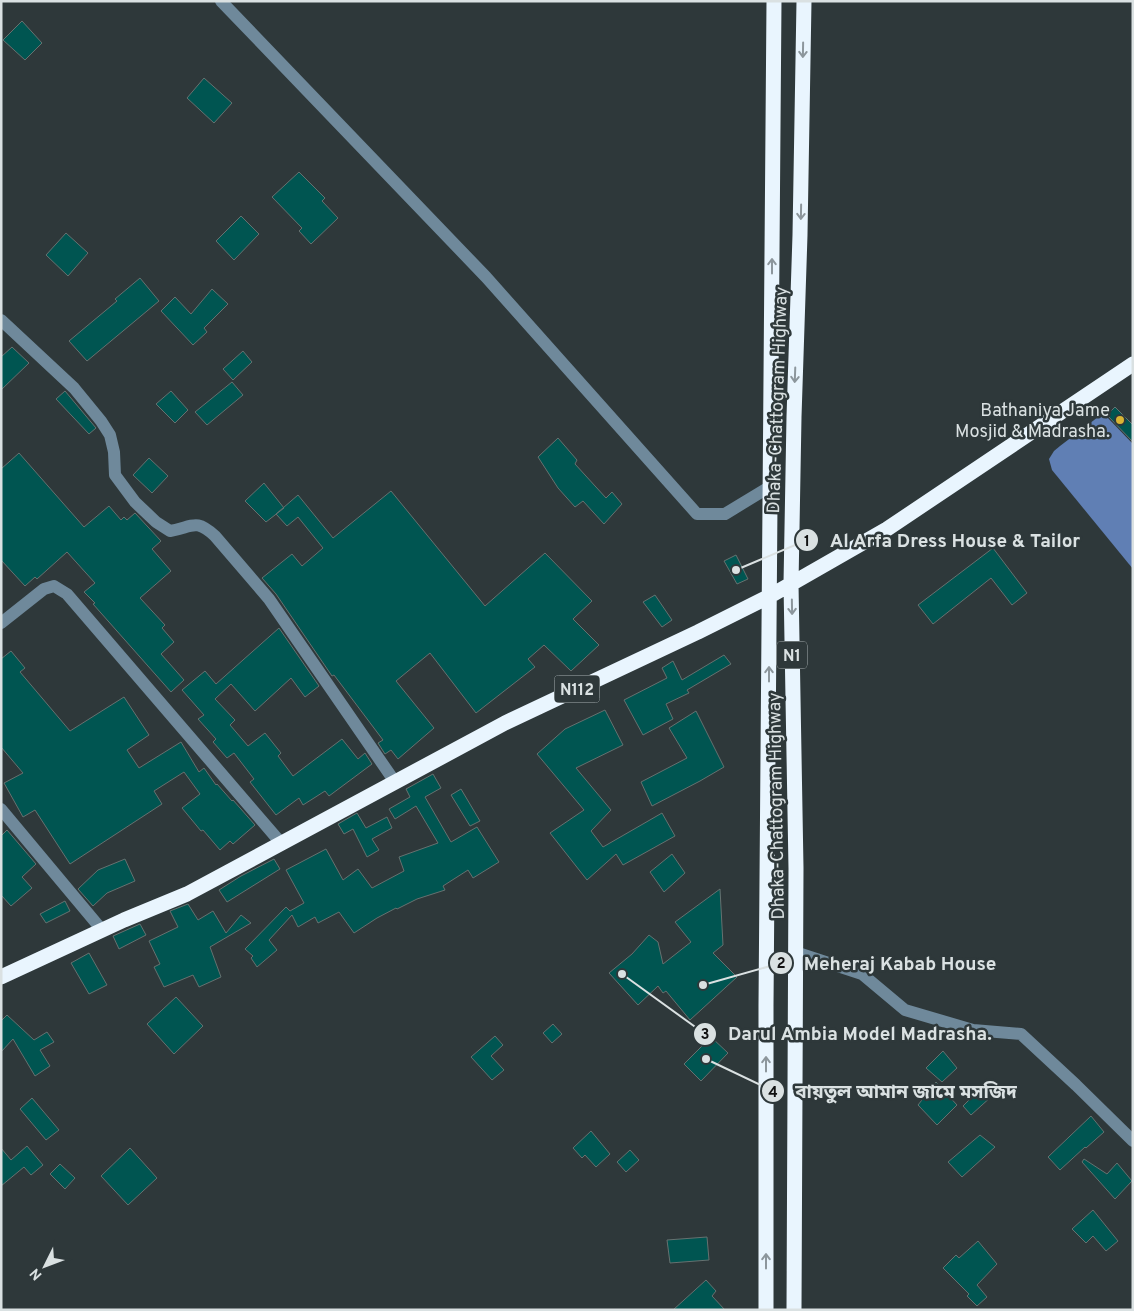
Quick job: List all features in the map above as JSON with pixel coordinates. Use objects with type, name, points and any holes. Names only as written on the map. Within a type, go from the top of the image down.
[{"type":"highway","name":"Dhaka-Chattogram Highway","points":[[766,1310],[774,1]]},
{"type":"highway","name":"Dhaka-Chattogram Highway","points":[[794,1310],[796,868],[791,584],[804,1]]},
{"type":"highway","name":"N112","points":[[1,977],[102,930],[187,894],[505,723],[770,596],[887,530],[1133,364]]},
{"type":"street","points":[[221,1],[486,277],[697,514],[725,514],[771,486]]},
{"type":"street","points":[[1,320],[74,388],[101,421],[110,435],[114,452],[115,475],[135,502],[156,522],[170,531],[196,524],[205,528],[269,599],[396,782]]},
{"type":"street","points":[[1,623],[44,589],[54,586],[66,594],[281,843]]},
{"type":"street","points":[[1,808],[102,930]]},
{"type":"street","points":[[796,952],[862,974],[905,1010],[972,1030],[1021,1034],[1133,1141]]},
{"type":"water","points":[[1102,414],[1133,444],[1133,569],[1052,470],[1049,459],[1054,451]]},
{"type":"building","points":[[22,21],[42,43],[25,60],[3,40]]},
{"type":"building","points":[[204,78],[232,103],[214,123],[187,98]]},
{"type":"building","points":[[299,172],[325,198],[322,201],[338,218],[311,244],[299,231],[302,228],[272,197]]},
{"type":"building","points":[[241,216],[259,234],[234,260],[216,241]]},
{"type":"building","points":[[66,233],[88,253],[68,276],[46,255]]},
{"type":"building","points":[[140,278],[159,301],[87,361],[69,341],[117,301],[115,299]]},
{"type":"building","points":[[212,289],[228,304],[204,328],[207,332],[193,345],[161,311],[175,297],[191,314]]},
{"type":"building","points":[[12,347],[29,363],[1,390],[1,357]]},
{"type":"building","points":[[243,351],[252,362],[233,380],[223,369]]},
{"type":"building","points":[[232,382],[243,395],[207,425],[195,412]]},
{"type":"building","points":[[65,391],[96,428],[89,434],[56,399]]},
{"type":"building","points":[[171,391],[188,410],[175,423],[156,404]]},
{"type":"building","name":"Bathaniya Jame Mosjid & Madrasha.","points":[[1115,407],[1133,425],[1133,442],[1107,415]]},
{"type":"building","points":[[558,438],[577,460],[575,464],[606,498],[612,492],[622,504],[604,524],[583,501],[575,507],[558,488],[538,457]]},
{"type":"building","points":[[19,453],[84,527],[109,506],[121,520],[124,517],[127,520],[135,513],[161,541],[152,549],[171,571],[140,598],[165,625],[162,628],[174,642],[161,654],[184,680],[171,692],[84,592],[95,583],[67,552],[37,579],[35,577],[25,586],[1,560],[1,469]]},
{"type":"building","points":[[149,458],[168,476],[152,493],[133,475]]},
{"type":"building","points":[[264,483],[284,508],[266,522],[245,501]]},
{"type":"building","points":[[391,491],[485,606],[545,553],[592,601],[573,619],[599,645],[571,671],[544,645],[528,659],[535,667],[476,713],[430,653],[396,681],[434,728],[398,759],[391,750],[385,754],[378,743],[383,740],[334,675],[332,676],[276,594],[262,578],[292,554],[302,566],[323,548],[298,517],[287,526],[276,514],[298,495],[333,538]]},
{"type":"building","points":[[993,548],[1027,593],[1012,605],[991,578],[933,624],[918,605]]},
{"type":"building","points":[[736,555],[748,579],[737,584],[724,561]]},
{"type":"building","points":[[655,595],[672,620],[662,627],[643,602]]},
{"type":"building","points":[[279,628],[319,686],[305,697],[291,678],[255,711],[231,684],[215,699],[235,720],[230,725],[248,746],[265,733],[281,753],[278,756],[293,776],[342,739],[358,759],[365,753],[372,764],[329,796],[325,791],[303,805],[299,798],[276,815],[250,782],[254,779],[234,753],[227,758],[213,742],[216,739],[198,719],[204,715],[182,690],[205,671],[216,684]]},
{"type":"building","points":[[11,651],[25,668],[20,672],[70,731],[124,697],[149,735],[127,750],[139,768],[181,742],[199,772],[204,768],[216,785],[233,800],[255,825],[233,844],[230,841],[220,850],[182,808],[200,794],[184,772],[154,791],[162,804],[70,864],[35,810],[23,817],[4,783],[23,773],[1,747],[1,659]]},
{"type":"building","points":[[724,655],[731,664],[687,690],[689,693],[666,704],[673,719],[643,735],[624,700],[667,678],[662,668],[673,661],[682,680]]},
{"type":"building","points":[[605,710],[623,745],[576,768],[611,810],[591,831],[603,847],[662,813],[675,836],[623,865],[616,854],[587,880],[550,833],[584,810],[537,754],[565,729]]},
{"type":"building","points":[[696,711],[724,767],[652,806],[641,782],[687,758],[669,728]]},
{"type":"building","points":[[433,774],[441,788],[425,797],[451,842],[477,827],[499,862],[473,878],[468,870],[443,886],[445,890],[396,908],[354,933],[339,912],[318,923],[315,917],[298,927],[292,915],[269,940],[277,950],[257,967],[251,958],[253,956],[245,949],[286,907],[290,911],[304,903],[286,870],[326,849],[343,880],[358,869],[372,888],[404,871],[399,857],[438,843],[416,806],[395,819],[389,809],[410,797],[406,789]]},
{"type":"building","points":[[461,789],[480,821],[470,826],[451,795]]},
{"type":"building","points":[[357,813],[366,828],[387,817],[392,828],[372,839],[379,850],[367,857],[353,829],[344,834],[338,824]]},
{"type":"building","points":[[7,830],[36,864],[22,877],[32,888],[11,906],[1,895],[1,836]]},
{"type":"building","points":[[672,854],[685,873],[664,892],[650,872]]},
{"type":"building","points":[[125,859],[135,881],[107,893],[93,906],[78,889],[98,870]]},
{"type":"building","points":[[274,859],[280,869],[227,902],[219,890]]},
{"type":"building","points":[[720,889],[723,945],[713,953],[737,977],[690,1020],[666,991],[663,993],[658,986],[638,1005],[609,973],[632,954],[649,935],[658,942],[663,964],[691,942],[675,922]]},
{"type":"building","points":[[65,901],[70,911],[46,923],[40,914]]},
{"type":"building","points":[[188,904],[198,920],[213,911],[226,933],[241,915],[251,923],[210,947],[221,977],[199,987],[193,975],[164,987],[154,967],[160,964],[149,941],[178,927],[170,911]]},
{"type":"building","points":[[140,924],[146,935],[119,949],[113,936]]},
{"type":"building","points":[[89,953],[107,985],[89,994],[71,963]]},
{"type":"building","points":[[176,997],[203,1026],[174,1054],[147,1024]]},
{"type":"building","points":[[7,1015],[34,1040],[47,1032],[54,1042],[40,1050],[50,1066],[35,1076],[13,1039],[1,1052],[1,1021]]},
{"type":"building","points":[[553,1024],[562,1034],[552,1043],[543,1033]]},
{"type":"building","points":[[495,1036],[503,1045],[491,1056],[504,1070],[492,1080],[471,1057]]},
{"type":"building","points":[[711,1037],[728,1053],[701,1081],[684,1064]]},
{"type":"building","points":[[943,1051],[957,1068],[942,1082],[926,1068]]},
{"type":"building","points":[[936,1082],[957,1105],[937,1125],[918,1105]]},
{"type":"building","points":[[983,1086],[992,1096],[971,1115],[963,1106]]},
{"type":"building","points":[[32,1098],[59,1130],[46,1140],[20,1109]]},
{"type":"building","points":[[1091,1116],[1104,1132],[1060,1170],[1048,1157]]},
{"type":"building","points":[[591,1131],[610,1154],[596,1167],[585,1155],[582,1158],[573,1148]]},
{"type":"building","points":[[980,1135],[995,1147],[962,1177],[948,1162]]},
{"type":"building","points":[[27,1146],[43,1165],[31,1175],[24,1167],[1,1186],[1,1148],[11,1160]]},
{"type":"building","points":[[130,1148],[157,1178],[128,1205],[101,1176]]},
{"type":"building","points":[[630,1150],[639,1160],[626,1172],[617,1162]]},
{"type":"building","points":[[1084,1159],[1107,1174],[1117,1163],[1132,1181],[1115,1199],[1082,1162]]},
{"type":"building","points":[[60,1164],[75,1178],[65,1189],[50,1174]]},
{"type":"building","points":[[1093,1210],[1118,1241],[1106,1251],[1093,1236],[1086,1243],[1072,1229]]},
{"type":"building","points":[[707,1237],[709,1260],[670,1263],[667,1240]]},
{"type":"building","points":[[978,1241],[997,1264],[977,1285],[987,1297],[977,1306],[967,1296],[969,1294],[943,1268],[956,1255],[959,1258]]},
{"type":"building","points":[[706,1280],[716,1291],[712,1296],[725,1310],[673,1310]]},
{"type":"place","name":"Bathaniya Jame Mosjid & Madrasha.","points":[[1120,420]]},
{"type":"place","name":"Al Arfa Dress House & Tailor","points":[[736,570]]},
{"type":"place","name":"Darul Ambia Model Madrasha.","points":[[622,974]]},
{"type":"place","name":"Meheraj Kabab House","points":[[703,985]]},
{"type":"place","name":"বায়তুল আমান জামে মসজিদ","points":[[706,1059]]}]
